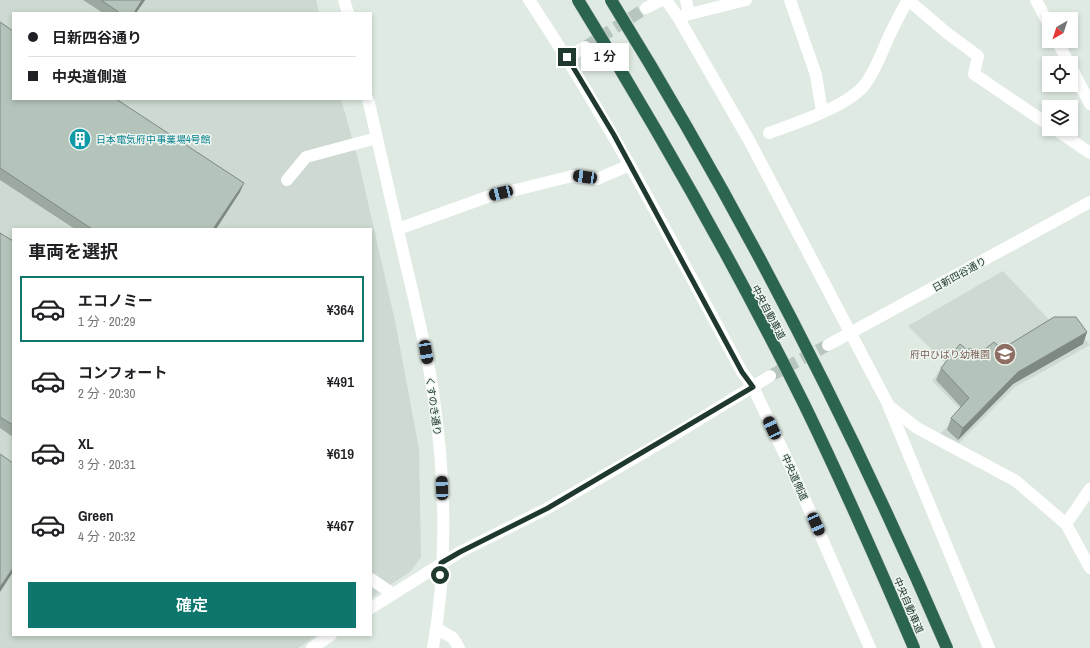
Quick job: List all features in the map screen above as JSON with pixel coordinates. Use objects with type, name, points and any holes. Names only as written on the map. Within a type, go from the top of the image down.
[{"type":"highway","name":"中央自動車道","points":[[578,0],[621,70],[711,226],[804,404],[877,562],[914,648]]},
{"type":"highway","name":"中央自動車道","points":[[612,0],[651,64],[737,215],[827,388],[904,549],[947,648]]},
{"type":"street","points":[[344,0],[348,12]]},
{"type":"street","name":"中央道側道","points":[[529,0],[567,57],[630,164],[742,372],[753,387],[791,468],[870,648]]},
{"type":"street","points":[[646,8],[662,0]]},
{"type":"street","points":[[666,0],[684,16],[753,149],[819,270],[849,333],[889,406],[989,648]]},
{"type":"street","points":[[684,16],[686,0]]},
{"type":"street","points":[[684,16],[746,0]]},
{"type":"street","points":[[790,0],[816,75],[822,112]]},
{"type":"street","points":[[769,133],[822,112],[851,97],[866,84],[908,0],[947,33],[978,56],[974,74],[1042,120]]},
{"type":"street","points":[[1036,0],[1042,12]]},
{"type":"street","points":[[567,57],[585,47]]},
{"type":"street","points":[[1078,81],[1090,104]]},
{"type":"street","name":"くすのき通り","points":[[368,100],[426,352],[438,427],[442,500],[441,563],[433,648]]},
{"type":"street","points":[[1065,136],[1090,153]]},
{"type":"street","points":[[287,180],[306,157],[377,138]]},
{"type":"street","points":[[398,229],[487,197],[572,176],[597,179],[630,164]]},
{"type":"street","name":"日新四谷通り","points":[[828,345],[1090,202]]},
{"type":"street","points":[[372,607],[441,563],[548,508],[770,376]]},
{"type":"street","points":[[889,406],[917,428],[1016,481],[1066,524],[1090,568]]},
{"type":"street","points":[[1066,524],[1090,489]]},
{"type":"street","points":[[372,580],[393,594]]},
{"type":"street","points":[[436,628],[454,638],[459,648]]},
{"type":"street","points":[[312,648],[330,636]]},
{"type":"shaded area","points":[[0,0],[316,0],[319,12],[12,12],[12,100],[341,100],[359,163],[395,321],[419,449],[421,557],[411,571],[372,597],[372,228],[12,228],[12,636],[316,636],[298,648],[0,648]]},
{"type":"shaded area","name":"府中ひばり幼稚園","points":[[1003,271],[1053,324],[1072,322],[1090,345],[1015,387],[959,443],[940,434],[962,411],[932,381],[945,363],[908,326]]},
{"type":"building","points":[[101,0],[142,0],[135,12],[119,12]]},
{"type":"building","name":"日本電気府中事業場4号館","points":[[0,22],[12,30],[12,100],[118,100],[244,183],[214,228],[90,228],[0,168]]},
{"type":"building","points":[[0,233],[12,240],[12,424],[0,417]]},
{"type":"building","name":"府中ひばり幼稚園","points":[[1054,317],[1076,317],[1087,332],[1018,372],[963,428],[951,418],[969,398],[941,368],[960,344],[966,349],[985,349],[994,342],[1002,349]]},
{"type":"building","points":[[0,454],[12,462],[12,569],[0,587]]},
{"type":"tunnel","points":[[585,47],[646,8]]},
{"type":"tunnel","points":[[770,376],[828,345]]},
{"type":"place","name":"日本電気府中事業場4号館","points":[[80,139]]},
{"type":"place","name":"府中ひばり幼稚園","points":[[1005,354]]},
{"type":"route","points":[[440,575],[441,563],[548,508],[669,438],[753,387],[742,372],[614,135],[567,57]]}]
